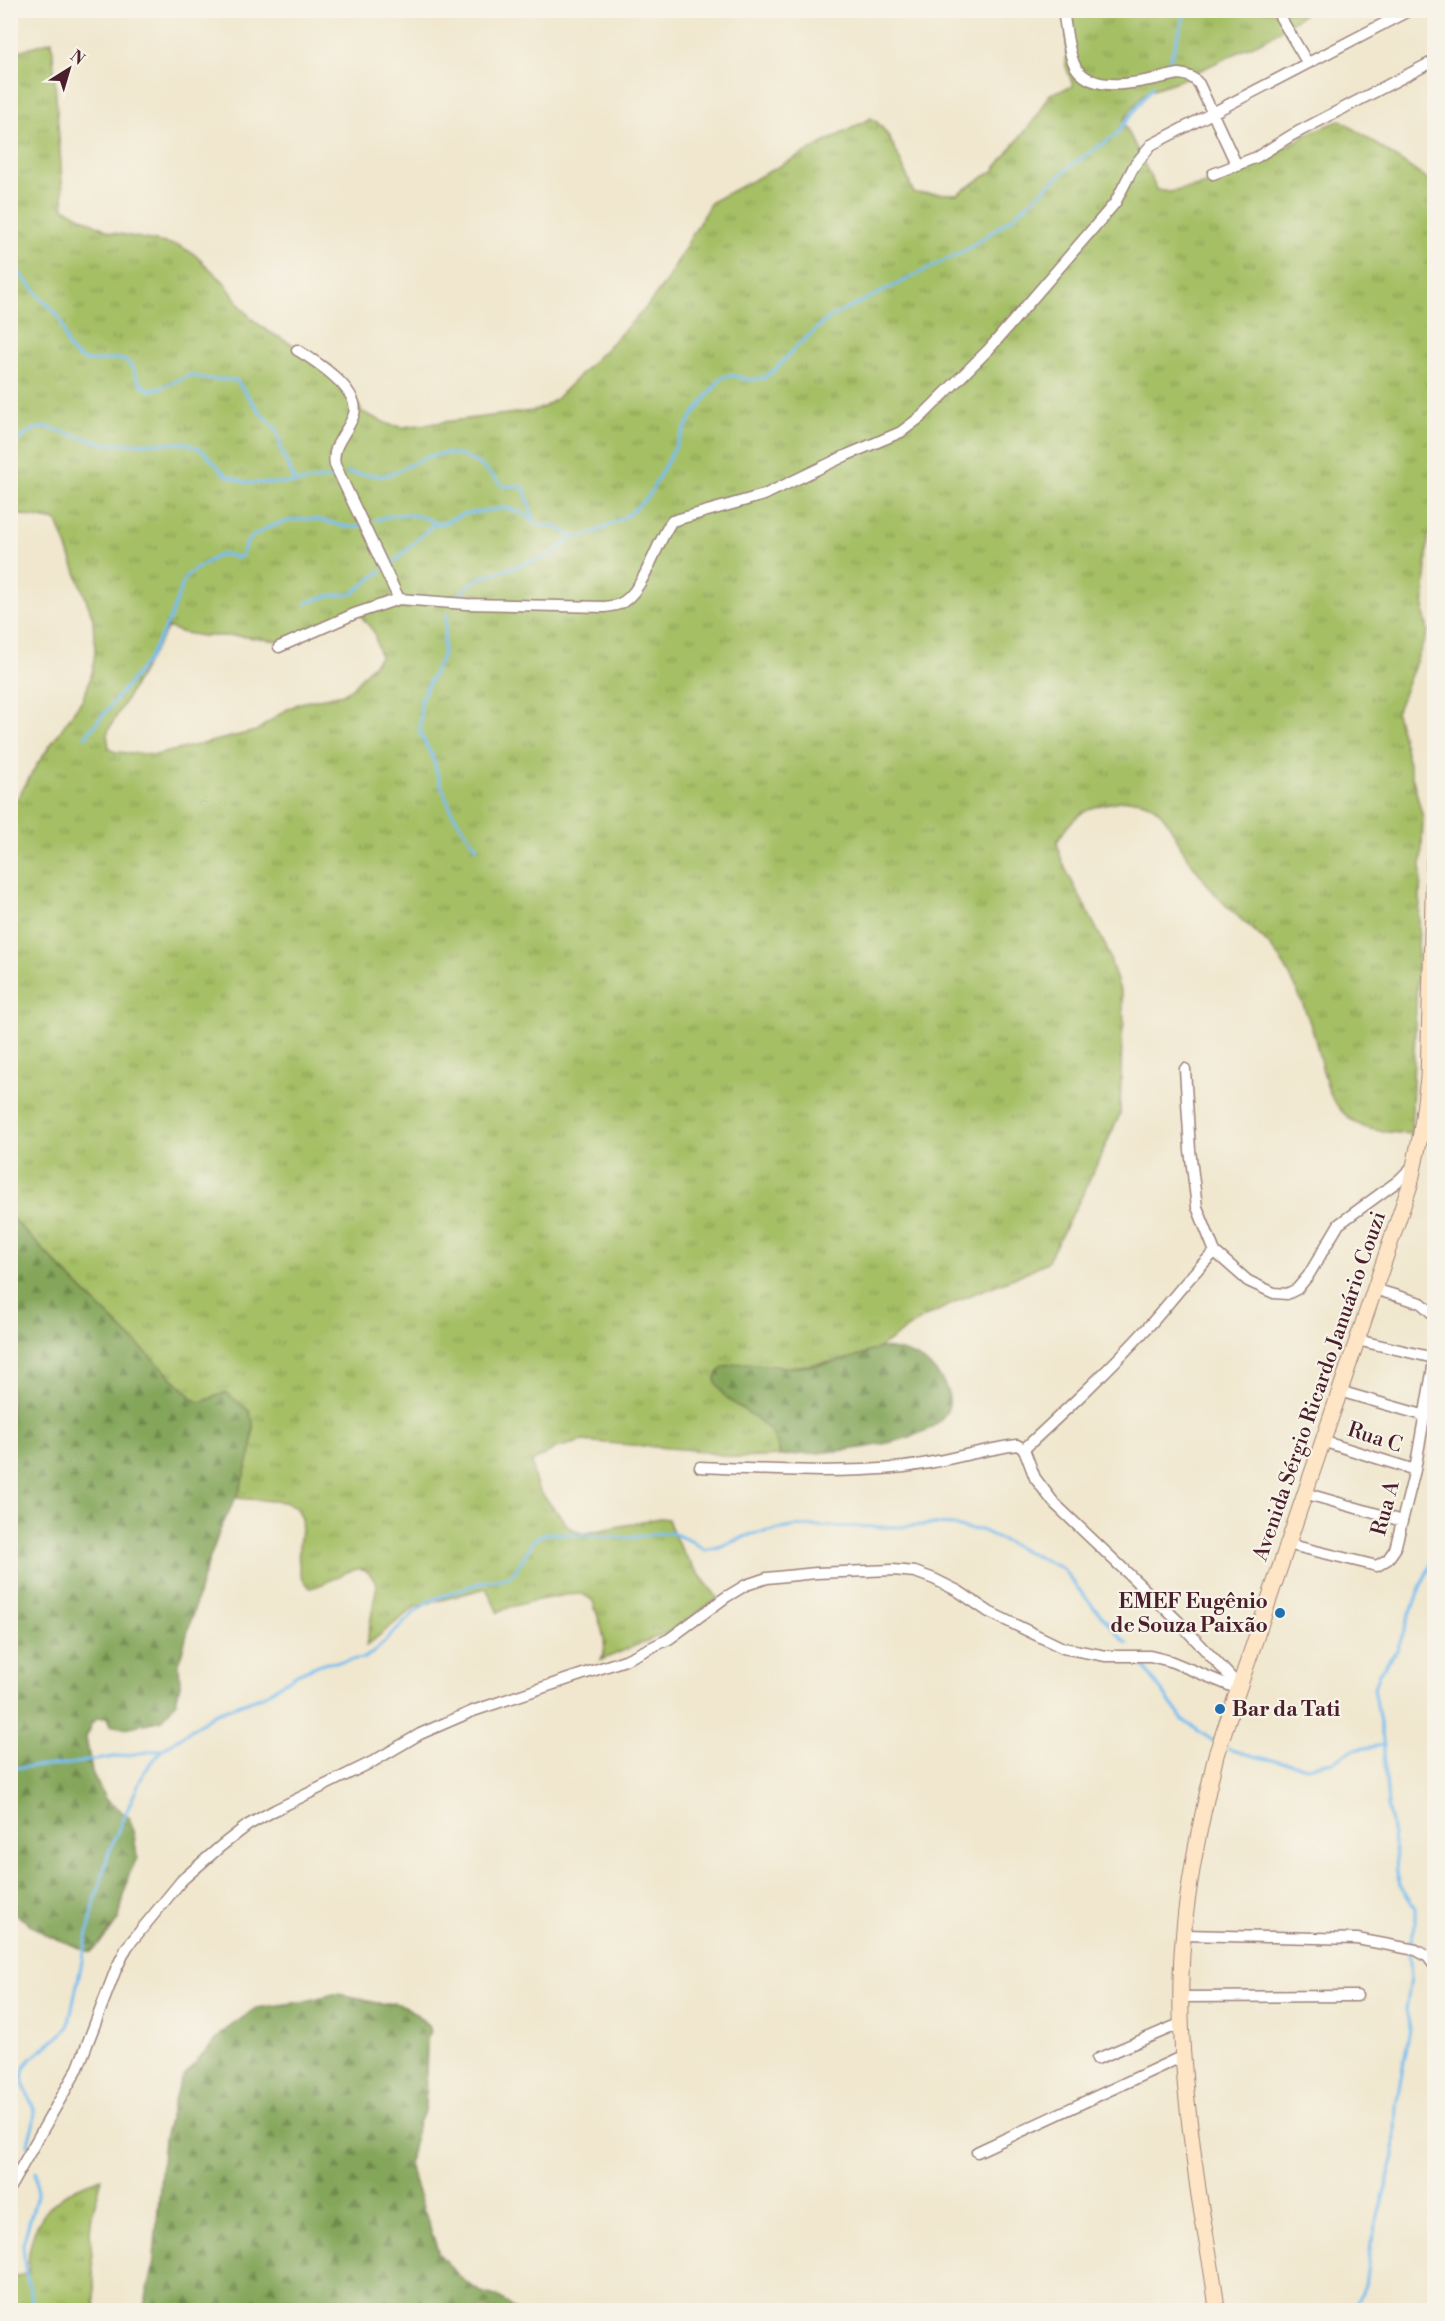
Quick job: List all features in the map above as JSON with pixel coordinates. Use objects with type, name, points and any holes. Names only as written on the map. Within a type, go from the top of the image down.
[{"type":"street","points":[[1063,10],[1076,68],[1088,79],[1102,85],[1179,74],[1187,75],[1199,84],[1237,166]]},
{"type":"street","points":[[1276,10],[1306,62]]},
{"type":"street","points":[[279,647],[354,614],[399,599],[466,604],[605,607],[620,604],[632,595],[664,532],[672,521],[764,495],[901,432],[922,416],[989,349],[1115,203],[1134,166],[1151,145],[1306,62],[1410,10]]},
{"type":"street","points":[[1213,174],[1257,157],[1292,135],[1434,61]]},
{"type":"street","points":[[297,350],[332,374],[346,390],[354,405],[354,412],[334,451],[334,465],[399,599]]},
{"type":"street","name":"Avenida Sérgio Ricardo Januário Couzi","points":[[1217,2310],[1198,2188],[1183,2055],[1181,1997],[1184,1935],[1202,1816],[1216,1755],[1410,1185],[1421,1133],[1428,1078],[1434,860]]},
{"type":"street","points":[[1185,1069],[1190,1150],[1197,1207],[1215,1252],[1248,1281],[1274,1293],[1287,1294],[1297,1289],[1308,1276],[1339,1224],[1398,1181],[1414,1166]]},
{"type":"street","points":[[1023,1449],[1107,1372],[1191,1275],[1215,1252]]},
{"type":"street","points":[[1374,1289],[1421,1303],[1434,1315]]},
{"type":"street","points":[[1357,1340],[1434,1359]]},
{"type":"street","name":"Rua A","points":[[1287,1544],[1377,1566],[1388,1560],[1395,1549],[1415,1470],[1434,1359]]},
{"type":"street","points":[[1339,1391],[1426,1416]]},
{"type":"street","name":"Rua C","points":[[1322,1441],[1415,1470]]},
{"type":"street","points":[[700,1467],[806,1472],[901,1467],[947,1461],[1017,1445],[1023,1449],[1035,1478],[1054,1503],[1178,1622],[1238,1688]]},
{"type":"street","points":[[1304,1493],[1402,1521]]},
{"type":"street","points":[[10,2187],[78,2068],[116,1969],[127,1947],[182,1880],[221,1846],[248,1825],[374,1761],[420,1734],[473,1711],[625,1660],[669,1639],[746,1585],[767,1578],[816,1573],[893,1569],[915,1572],[958,1591],[989,1612],[1063,1648],[1106,1656],[1150,1656],[1170,1661],[1238,1688]]},
{"type":"street","points":[[1184,1935],[1357,1939],[1416,1950],[1428,1957],[1434,1965]]},
{"type":"street","points":[[1181,1997],[1358,1996]]},
{"type":"street","points":[[1097,2059],[1182,2023]]},
{"type":"street","points":[[977,2152],[1183,2055]]},
{"type":"green space","points":[[1068,11],[1308,11],[1270,37],[1178,81],[1150,90],[1142,96],[1123,121],[1157,190],[1170,192],[1217,182],[1249,170],[1309,133],[1341,120],[1434,184],[1434,528],[1428,537],[1424,613],[1428,631],[1396,713],[1423,818],[1411,1134],[1369,1129],[1352,1120],[1335,1103],[1328,1088],[1307,1015],[1282,961],[1265,941],[1212,890],[1186,855],[1168,823],[1157,809],[1141,801],[1129,800],[1101,805],[1085,811],[1067,826],[1057,842],[1065,868],[1106,947],[1122,997],[1124,1022],[1120,1114],[1085,1190],[1047,1262],[923,1318],[879,1348],[861,1356],[789,1367],[734,1364],[720,1371],[723,1393],[767,1427],[773,1435],[780,1456],[738,1458],[693,1450],[583,1441],[556,1448],[532,1462],[538,1489],[569,1527],[582,1534],[660,1518],[668,1519],[683,1551],[718,1598],[673,1630],[601,1660],[605,1647],[604,1639],[593,1601],[587,1597],[574,1594],[551,1597],[498,1613],[486,1588],[415,1607],[366,1646],[377,1585],[370,1574],[365,1570],[352,1570],[310,1588],[304,1581],[299,1564],[302,1518],[297,1510],[284,1502],[236,1498],[252,1449],[253,1422],[205,1402],[197,1402],[11,1217],[11,809],[38,763],[82,700],[93,669],[95,650],[93,618],[57,521],[11,513],[11,53],[52,41],[64,208],[110,232],[180,246],[194,254],[224,282],[251,318],[266,330],[331,366],[352,393],[362,412],[390,425],[404,427],[532,411],[555,400],[645,309],[665,283],[711,202],[871,118],[891,141],[914,193],[957,194],[993,171],[1038,115],[1050,94],[1073,86],[1066,66]],"holes":[[[357,611],[374,632],[380,657],[353,687],[343,694],[300,703],[284,711],[256,731],[156,755],[115,752],[109,748],[107,734],[110,727],[168,627],[202,636],[240,636],[285,642]]]},
{"type":"green space","points":[[11,1217],[197,1402],[227,1393],[249,1411],[253,1422],[252,1449],[240,1489],[220,1530],[203,1577],[179,1663],[180,1685],[176,1702],[162,1720],[124,1728],[110,1725],[107,1718],[98,1718],[91,1724],[86,1738],[92,1772],[106,1800],[129,1817],[137,1858],[128,1877],[119,1918],[91,1952],[46,1935],[11,1911]]},
{"type":"green space","points":[[879,1348],[905,1352],[927,1363],[939,1376],[949,1400],[942,1419],[922,1432],[893,1442],[860,1448],[780,1456],[776,1441],[769,1430],[728,1399],[720,1390],[715,1379],[721,1369],[734,1364],[811,1366],[846,1359]]},
{"type":"green space","points":[[334,1994],[381,2004],[399,2004],[416,2014],[431,2031],[427,2039],[425,2111],[418,2122],[408,2163],[439,2254],[471,2286],[481,2292],[499,2297],[516,2310],[143,2310],[153,2269],[164,2139],[177,2090],[183,2077],[223,2032],[256,2008],[302,2002]]},
{"type":"green space","points":[[102,2178],[90,2231],[96,2310],[11,2310],[11,2275],[19,2276],[28,2273],[32,2238],[38,2223],[57,2200],[70,2191]]},
{"type":"waterway","points":[[1167,70],[1186,10]]},
{"type":"waterway","points":[[392,564],[435,523],[441,524],[464,514],[505,508],[522,513],[539,525],[555,526],[574,537],[598,531],[628,515],[648,497],[691,418],[721,378],[730,375],[749,380],[764,378],[829,318],[968,249],[1013,217],[1074,163],[1115,136],[1153,86]]},
{"type":"waterway","points":[[10,265],[56,314],[61,321],[70,350],[81,359],[89,361],[122,359],[130,365],[141,384],[150,390],[161,388],[190,375],[208,379],[236,380],[277,430],[282,453],[296,483]]},
{"type":"waterway","points":[[10,446],[32,430],[46,427],[105,444],[186,443],[202,450],[226,475],[247,483],[296,483],[329,478]]},
{"type":"waterway","points":[[347,473],[380,476],[391,474],[424,458],[446,453],[462,456],[479,464],[503,486],[524,487],[533,518]]},
{"type":"waterway","points":[[376,520],[391,516],[414,515],[435,523]]},
{"type":"waterway","points":[[85,737],[148,660],[169,621],[184,580],[190,573],[217,556],[225,554],[239,558],[248,541],[255,535],[284,522],[315,519],[347,527],[361,526]]},
{"type":"waterway","points":[[454,601],[467,587],[480,578],[551,555],[574,537]]},
{"type":"waterway","points":[[306,603],[328,596],[352,594],[382,570]]},
{"type":"waterway","points":[[447,614],[442,657],[421,699],[420,733],[433,758],[440,783],[453,814],[477,848]]},
{"type":"waterway","points":[[28,2146],[35,2115],[23,2082],[23,2071],[36,2055],[68,2027],[94,1905],[110,1849],[144,1772],[162,1750],[214,1714],[263,1696],[297,1674],[321,1664],[364,1658],[374,1652],[429,1601],[482,1582],[508,1578],[516,1570],[535,1538],[547,1533],[628,1538],[672,1533],[705,1550],[752,1534],[798,1526],[897,1527],[934,1524],[981,1530],[1063,1569],[1127,1644]]},
{"type":"waterway","points":[[1354,2310],[1365,2285],[1371,2243],[1394,2156],[1396,2105],[1410,2029],[1406,2010],[1411,1978],[1409,1947],[1415,1926],[1415,1908],[1400,1885],[1397,1874],[1383,1740],[1374,1688],[1379,1673],[1397,1650],[1420,1587],[1434,1558]]},
{"type":"waterway","points":[[1140,1661],[1183,1720],[1213,1741]]},
{"type":"waterway","points":[[1228,1749],[1308,1767],[1332,1762],[1352,1750],[1384,1745]]},
{"type":"waterway","points":[[10,1768],[62,1765],[160,1750]]},
{"type":"waterway","points":[[10,2081],[22,2075]]},
{"type":"waterway","points":[[35,2310],[25,2269],[23,2244],[37,2195],[36,2172]]},
{"type":"place","name":"EMEF Eugênio de Souza Paixão","points":[[1280,1613]]},
{"type":"place","name":"Bar da Tati","points":[[1220,1709]]}]
